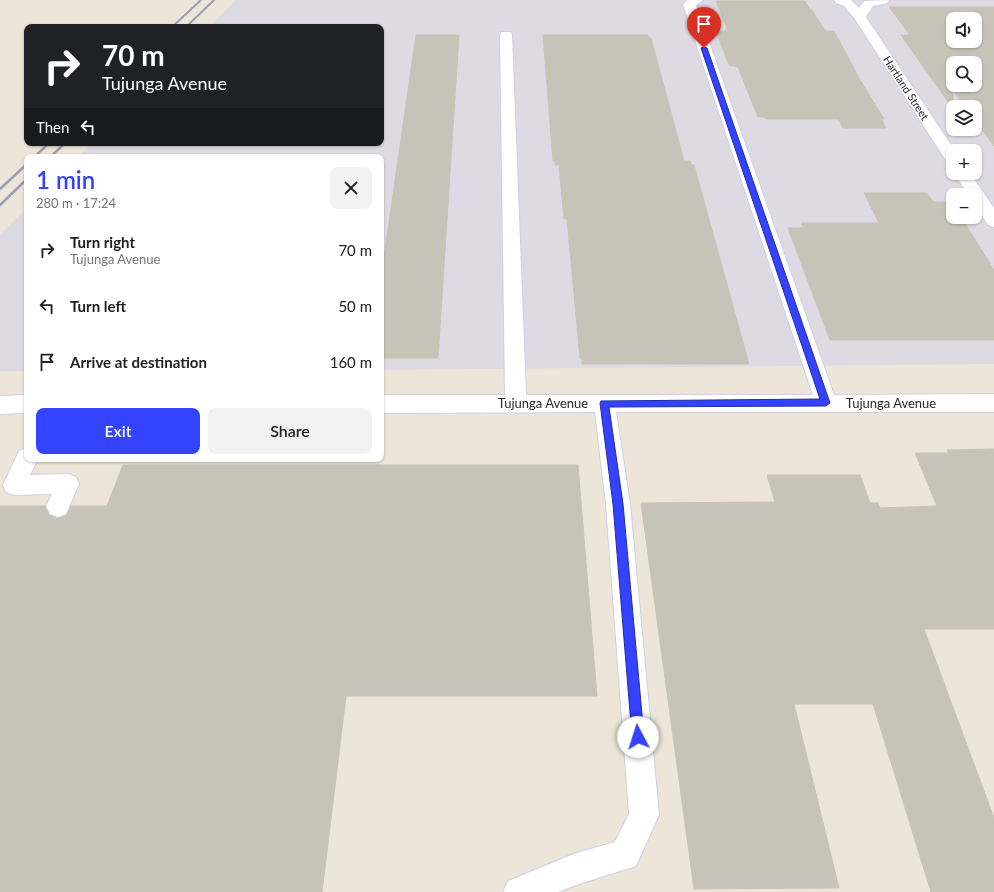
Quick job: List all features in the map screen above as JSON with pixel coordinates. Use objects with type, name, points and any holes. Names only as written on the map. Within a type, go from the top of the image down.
[{"type":"street","points":[[697,0],[689,4],[826,403]]},
{"type":"street","name":"Hartland Street","points":[[840,0],[848,3],[860,17],[946,148]]},
{"type":"street","points":[[860,17],[868,4],[883,0]]},
{"type":"street","points":[[506,35],[516,403]]},
{"type":"street","points":[[967,180],[994,221]]},
{"type":"street","points":[[520,892],[576,869],[625,855],[644,815],[618,504],[604,403]]},
{"type":"street","name":"Tujunga Avenue","points":[[384,404],[994,403]]},
{"type":"street","points":[[0,405],[24,404]]},
{"type":"street","points":[[25,462],[14,486],[68,484],[58,506]]},
{"type":"shaded area","points":[[236,0],[994,0],[994,364],[384,370],[384,154],[81,154],[89,146],[384,146],[384,24],[212,24]]},
{"type":"shaded area","points":[[24,211],[24,371],[0,371],[0,234]]},
{"type":"building","points":[[716,1],[805,1],[825,31],[834,31],[860,80],[884,119],[881,119],[886,128],[843,128],[839,119],[767,119],[764,117],[758,117],[738,67],[729,65],[716,31],[728,31]]},
{"type":"building","points":[[889,7],[994,7],[994,146],[982,130],[982,100],[960,100],[954,92],[982,92],[982,56],[946,56],[946,92],[953,92],[953,100],[947,100],[901,35],[910,35]]},
{"type":"building","points":[[416,35],[459,35],[438,358],[384,358],[384,257]]},
{"type":"building","points":[[543,35],[648,35],[649,38],[651,38],[684,161],[690,161],[691,165],[694,165],[749,364],[582,364],[582,358],[580,358],[567,219],[564,219],[559,165],[555,165],[555,161],[553,161]]},
{"type":"building","points":[[864,193],[927,193],[933,202],[946,202],[946,224],[965,224],[994,270],[994,340],[830,340],[788,228],[804,228],[801,223],[879,223]]},
{"type":"building","points":[[994,449],[994,629],[924,629],[994,818],[994,892],[931,892],[873,704],[794,704],[839,888],[694,889],[641,503],[775,502],[767,475],[860,475],[870,503],[878,503],[880,508],[937,506],[915,453],[949,453],[947,450]]},
{"type":"building","points":[[123,465],[578,465],[597,696],[346,696],[322,892],[0,892],[0,506],[45,506],[49,515],[57,518],[67,515],[71,506],[107,506]]},
{"type":"railway","points":[[175,24],[201,0]]},
{"type":"railway","points":[[189,24],[214,0]]},
{"type":"railway","points":[[37,154],[44,148]]},
{"type":"railway","points":[[53,154],[60,148]]},
{"type":"railway","points":[[0,189],[24,167]]},
{"type":"railway","points":[[0,205],[24,182]]},
{"type":"route","points":[[638,737],[618,504],[604,403],[826,403],[704,48]]}]
